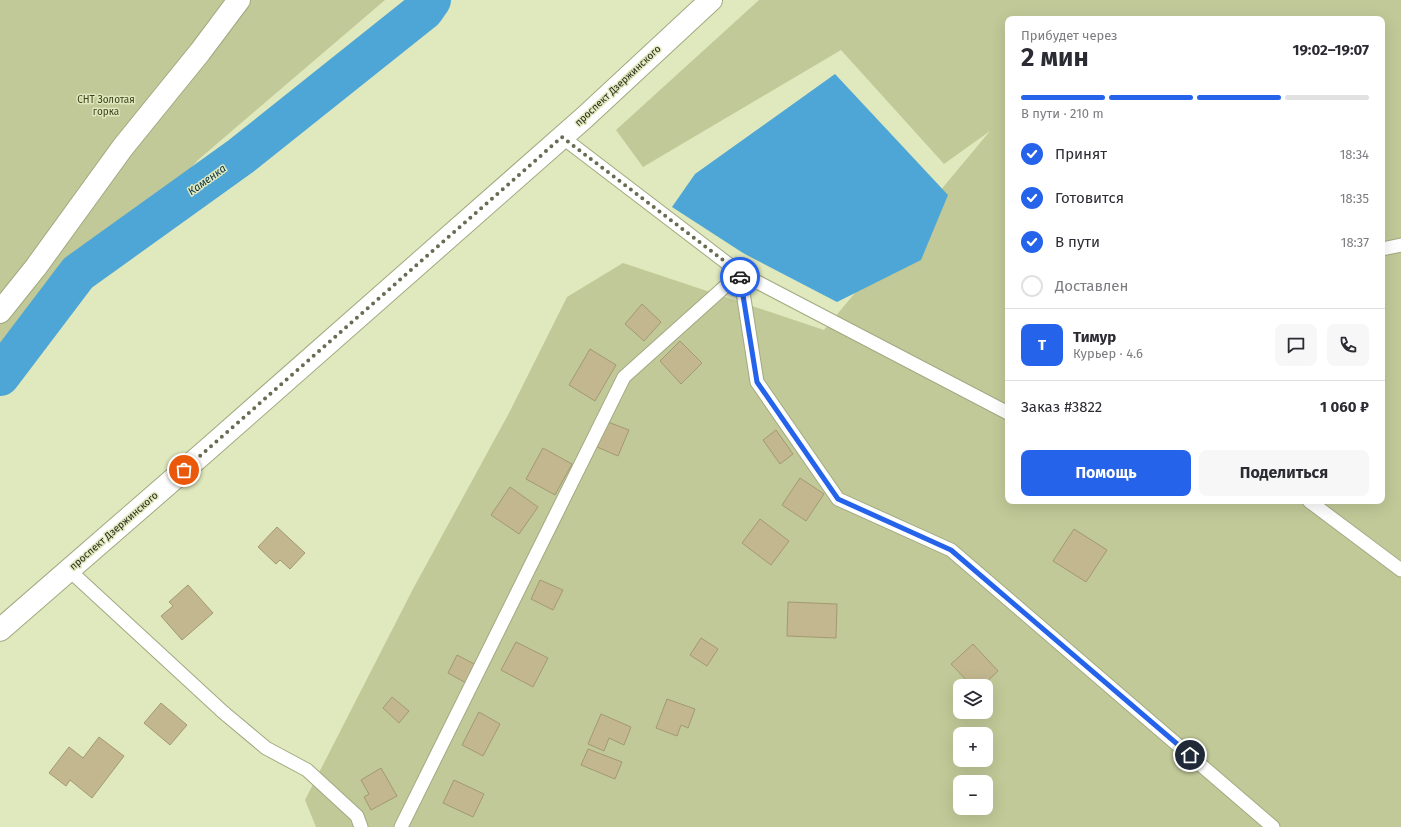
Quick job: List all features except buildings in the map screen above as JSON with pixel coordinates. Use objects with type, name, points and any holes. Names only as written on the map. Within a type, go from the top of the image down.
[{"type":"street","points":[[0,312],[36,267],[122,147],[200,52],[239,0]]},
{"type":"street","name":"проспект Дзержинского","points":[[0,630],[562,137],[711,0]]},
{"type":"lane","points":[[562,137],[740,273],[1005,411]]},
{"type":"lane","points":[[1385,248],[1401,245]]},
{"type":"lane","points":[[401,827],[624,377],[740,273]]},
{"type":"lane","points":[[740,273],[757,382],[838,499],[951,550],[1273,827]]},
{"type":"lane","points":[[1313,504],[1401,570]]},
{"type":"lane","points":[[69,570],[223,712],[266,748],[307,770],[357,816],[361,827]]},
{"type":"green space","name":"СНТ Золотая горка","points":[[0,0],[385,0],[198,160],[0,383]]},
{"type":"green space","points":[[759,0],[1401,0],[1401,827],[316,827],[305,800],[413,589],[509,413],[567,297],[623,263],[824,330],[990,131],[944,164],[841,50],[643,167],[616,130]]},
{"type":"water","points":[[835,74],[948,195],[921,260],[837,302],[743,253],[672,207],[695,174]]},
{"type":"waterway","name":"Каменка","points":[[0,376],[78,273],[241,156],[424,10],[431,0]]},
{"type":"way so far","points":[[184,470],[562,137],[740,273],[740,277]]},
{"type":"route","points":[[740,277],[757,382],[838,499],[951,550],[1190,755]]}]
